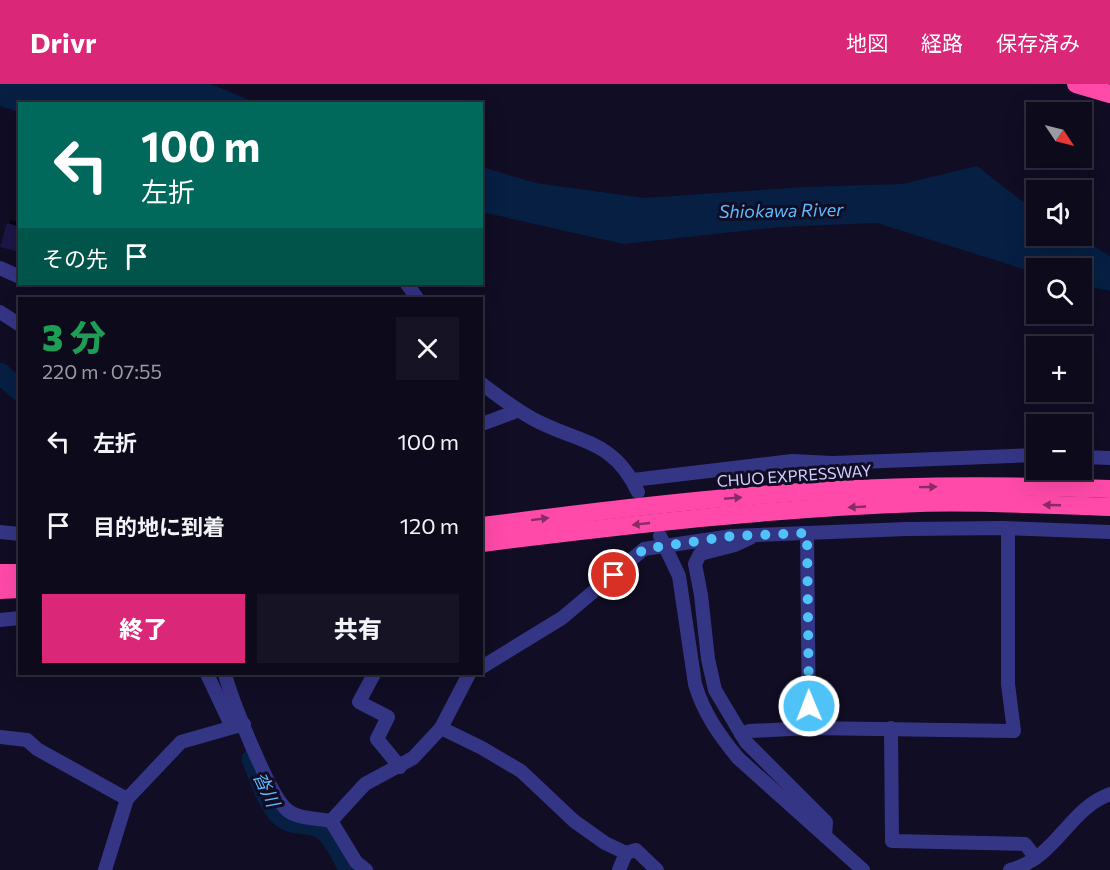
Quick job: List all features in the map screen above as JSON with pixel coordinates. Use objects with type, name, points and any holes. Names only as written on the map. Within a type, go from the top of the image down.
[{"type":"highway","points":[[1076,84],[1110,94]]},
{"type":"highway","name":"CHUO EXPRESSWAY","points":[[483,526],[663,504],[814,491],[1012,485],[1110,489]]},
{"type":"highway","points":[[483,543],[669,521],[921,503],[1110,507]]},
{"type":"highway","points":[[0,573],[18,573]]},
{"type":"highway","points":[[0,590],[18,589]]},
{"type":"street","points":[[0,268],[18,276]]},
{"type":"street","points":[[0,312],[18,324]]},
{"type":"street","points":[[483,385],[517,411],[552,428],[594,444],[611,454],[635,486],[792,462],[833,463],[1026,455]]},
{"type":"street","points":[[483,424],[517,411]]},
{"type":"street","points":[[1092,457],[1110,458]]},
{"type":"street","points":[[483,666],[561,618],[644,549],[664,541],[907,529],[1110,532]]},
{"type":"street","points":[[741,734],[750,731],[809,728],[1014,730],[1008,684],[1008,529]]},
{"type":"street","points":[[0,532],[18,534]]},
{"type":"street","points":[[807,533],[809,728]]},
{"type":"street","points":[[754,536],[735,545],[700,554],[695,564],[708,659],[715,690],[741,734],[769,767],[826,822],[825,836]]},
{"type":"street","points":[[664,541],[679,576],[695,684],[700,701],[710,719],[724,742],[738,758],[863,870]]},
{"type":"street","points":[[0,620],[18,618]]},
{"type":"street","points":[[207,675],[221,704],[238,726],[273,793],[285,809],[293,814],[330,821],[356,862],[366,870]]},
{"type":"street","points":[[373,675],[359,702],[388,717],[377,739],[400,766]]},
{"type":"street","points":[[330,821],[365,784],[413,758],[441,728],[468,675]]},
{"type":"street","points":[[221,704],[228,680]]},
{"type":"street","points":[[228,680],[238,726]]},
{"type":"street","points":[[105,870],[127,799],[180,742],[238,726]]},
{"type":"street","points":[[441,728],[521,771],[574,821],[605,843],[626,853],[636,850],[657,870]]},
{"type":"street","points":[[891,728],[892,841],[1025,844],[1036,858]]},
{"type":"street","points":[[0,737],[27,740],[38,749],[127,799]]},
{"type":"street","points":[[1010,870],[1042,855],[1090,803],[1110,794]]},
{"type":"street","points":[[619,870],[626,853]]},
{"type":"water","points":[[0,84],[211,84],[255,102],[18,102],[18,112],[0,106]]},
{"type":"water","name":"Shiokawa River","points":[[977,166],[1026,203],[1026,246],[1092,245],[1110,256],[1110,291],[1092,287],[1092,258],[1026,258],[1026,270],[877,223],[780,227],[623,244],[483,212],[483,167],[536,183],[644,198],[804,187],[902,184]]},
{"type":"building","points":[[7,223],[18,226],[18,252],[0,247]]},
{"type":"waterway","name":"沓川","points":[[0,373],[18,389]]},
{"type":"waterway","name":"沓川","points":[[252,759],[264,790],[277,812],[289,821],[313,825],[325,831],[348,867],[354,870]]},
{"type":"route","points":[[614,575],[644,549],[732,536],[807,533],[809,706]]}]
